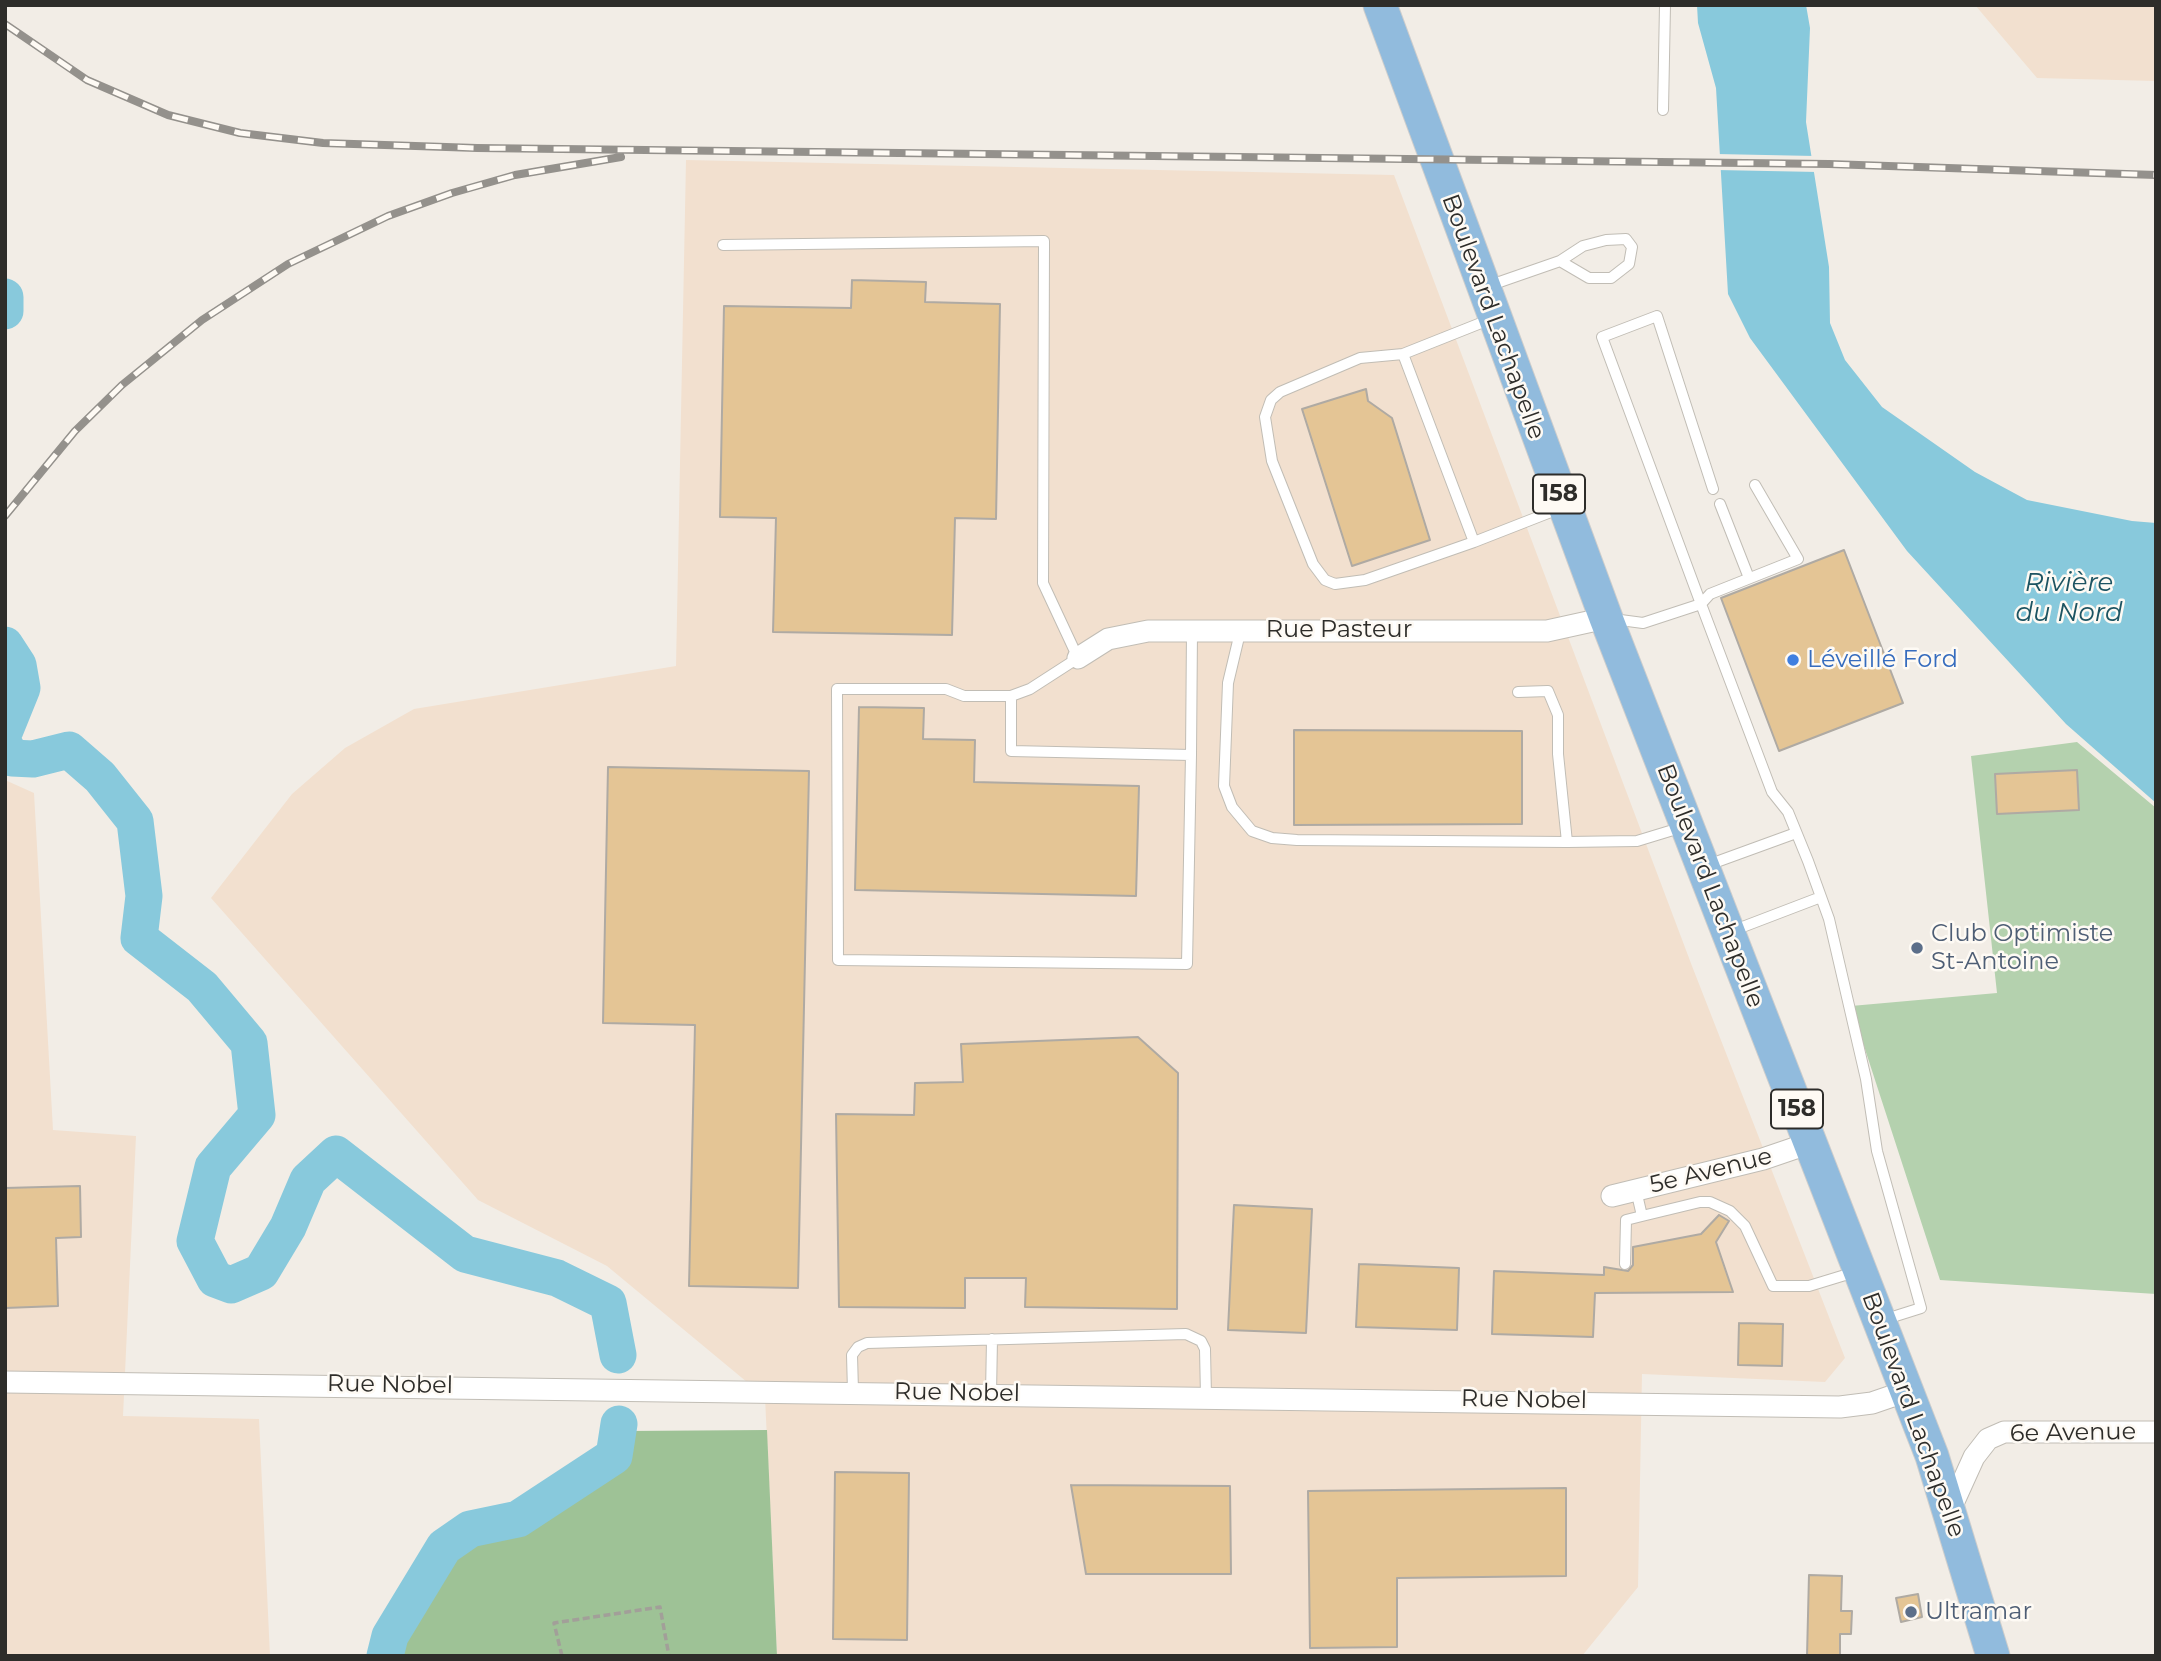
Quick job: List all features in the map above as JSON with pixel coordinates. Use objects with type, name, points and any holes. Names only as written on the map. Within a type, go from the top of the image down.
[{"type":"main road","name":"Boulevard Lachapelle","points":[[1380,5],[1606,618],[1907,1391],[1950,1510],[1993,1656]]},
{"type":"main road","name":"Boulevard Lachapelle","points":[[1981,1614],[1986,1656]]},
{"type":"street","name":"Rue Pasteur","points":[[1078,658],[1120,635],[1237,629],[1547,631],[1606,618]]},
{"type":"street","name":"5e Avenue","points":[[1612,1196],[1763,1158],[1810,1143]]},
{"type":"street","name":"Rue Nobel","points":[[5,1382],[853,1391],[1840,1407],[1872,1403],[1907,1391]]},
{"type":"street","name":"6e Avenue","points":[[1950,1510],[1972,1461],[1988,1439],[2004,1432],[2156,1432]]},
{"type":"lane","points":[[1663,110],[1665,5]]},
{"type":"lane","points":[[1560,261],[1589,278],[1602,280],[1624,271],[1633,254],[1632,247],[1626,239],[1606,240],[1583,246],[1403,354],[1360,358],[1280,392],[1271,400],[1265,417],[1272,461],[1313,564],[1325,580],[1335,584],[1365,580],[1564,507]]},
{"type":"lane","points":[[723,245],[1044,241],[1043,583],[1053,611],[1078,658],[1030,690],[1011,696],[964,696],[946,690],[837,689],[838,960],[1187,964],[1192,631]]},
{"type":"lane","points":[[1713,489],[1657,316],[1602,338],[1772,792],[1788,812],[1829,919],[1866,1079],[1877,1151],[1921,1308],[1880,1321]]},
{"type":"lane","points":[[1403,354],[1474,542]]},
{"type":"lane","points":[[1606,618],[1643,623],[1701,604],[1710,594],[1798,559],[1755,485]]},
{"type":"lane","points":[[1720,504],[1749,578]]},
{"type":"lane","points":[[1237,629],[1238,641],[1228,683],[1224,786],[1232,807],[1252,831],[1272,838],[1297,840],[1567,842],[1637,841],[1686,827]]},
{"type":"lane","points":[[1518,692],[1548,691],[1558,715],[1558,754],[1567,842]]},
{"type":"lane","points":[[1011,696],[1011,751],[1191,755]]},
{"type":"lane","points":[[1702,867],[1796,833]]},
{"type":"lane","points":[[1728,933],[1821,897]]},
{"type":"lane","points":[[1636,1191],[1642,1216]]},
{"type":"lane","points":[[1625,1264],[1626,1220],[1700,1202],[1721,1206],[1745,1226],[1773,1286],[1810,1286],[1860,1270]]},
{"type":"lane","points":[[853,1391],[852,1355],[858,1346],[867,1343],[1186,1334],[1201,1341],[1205,1349],[1206,1397]]},
{"type":"lane","points":[[991,1394],[992,1339]]},
{"type":"path","points":[[562,1656],[554,1623],[660,1606],[669,1656]]},
{"type":"shaded area","points":[[1975,5],[2156,5],[2156,81],[2037,78]]},
{"type":"shaded area","points":[[686,160],[1394,175],[1692,966],[1845,1358],[1825,1382],[1642,1374],[1638,1587],[1582,1656],[777,1656],[765,1397],[607,1266],[478,1200],[211,898],[292,794],[345,748],[414,709],[676,666]]},
{"type":"shaded area","points":[[5,780],[34,793],[53,1130],[136,1136],[123,1416],[259,1419],[270,1656],[5,1656]]},
{"type":"green space","points":[[2077,742],[2156,808],[2156,1294],[1940,1280],[1851,1006],[1997,993],[1971,756]]},
{"type":"green space","points":[[767,1430],[777,1656],[379,1656],[407,1599],[439,1559],[497,1524],[530,1523],[627,1431]]},
{"type":"water","name":"Rivière du Nord","points":[[1697,5],[1806,5],[1810,28],[1806,122],[1829,267],[1830,323],[1845,360],[1882,407],[1975,472],[2027,500],[2132,521],[2156,523],[2156,803],[2066,724],[1907,551],[1750,338],[1728,294],[1716,88],[1698,23]]},
{"type":"pier","points":[[1716,154],[1815,156],[1818,172],[1717,170]]},
{"type":"building","points":[[852,280],[926,282],[925,302],[1000,304],[996,519],[955,518],[952,635],[773,632],[776,518],[720,517],[724,306],[851,308]]},
{"type":"building","points":[[1366,389],[1368,401],[1392,418],[1430,540],[1352,566],[1302,409]]},
{"type":"building","points":[[1844,550],[1903,703],[1779,751],[1721,598]]},
{"type":"building","points":[[859,707],[924,708],[923,739],[975,740],[974,782],[1139,786],[1136,896],[855,890]]},
{"type":"building","points":[[1294,730],[1522,731],[1522,824],[1294,825]]},
{"type":"building","points":[[608,767],[809,771],[798,1288],[689,1286],[695,1025],[603,1023]]},
{"type":"building","points":[[2077,770],[2079,810],[1997,814],[1995,774]]},
{"type":"building","points":[[1138,1037],[1178,1073],[1177,1309],[1025,1307],[1026,1278],[965,1278],[965,1308],[839,1307],[836,1114],[914,1115],[915,1083],[963,1082],[961,1044]]},
{"type":"building","points":[[80,1186],[81,1237],[56,1238],[58,1306],[5,1308],[5,1188]]},
{"type":"building","points":[[1234,1205],[1312,1209],[1306,1333],[1228,1330]]},
{"type":"building","points":[[1719,1215],[1729,1221],[1716,1242],[1733,1292],[1595,1293],[1593,1337],[1492,1334],[1494,1271],[1604,1275],[1604,1267],[1628,1271],[1633,1265],[1633,1247],[1701,1234]]},
{"type":"building","points":[[1359,1264],[1459,1268],[1457,1330],[1356,1327]]},
{"type":"building","points":[[1739,1323],[1783,1324],[1782,1366],[1738,1365]]},
{"type":"building","points":[[835,1472],[909,1473],[907,1640],[833,1639]]},
{"type":"building","points":[[1071,1485],[1230,1486],[1231,1574],[1086,1574]]},
{"type":"building","points":[[1566,1488],[1566,1576],[1397,1578],[1397,1647],[1310,1648],[1308,1491]]},
{"type":"building","points":[[1809,1575],[1842,1576],[1841,1611],[1852,1611],[1851,1634],[1840,1634],[1840,1656],[1807,1656]]},
{"type":"building","points":[[1918,1594],[1922,1617],[1901,1622],[1896,1598]]},
{"type":"waterway","points":[[5,297],[5,311]]},
{"type":"waterway","points":[[5,645],[18,665],[22,688],[5,730]]},
{"type":"waterway","points":[[5,746],[12,758],[33,759],[69,750],[100,777],[135,821],[144,896],[139,938],[202,987],[249,1043],[257,1115],[213,1167],[195,1241],[215,1279],[231,1285],[261,1272],[288,1227],[308,1180],[336,1154],[465,1254],[557,1278],[608,1303],[618,1355]]},
{"type":"waterway","points":[[385,1656],[390,1636],[444,1547],[470,1529],[518,1519],[614,1456],[619,1424]]},
{"type":"railway","points":[[5,24],[87,80],[168,115],[240,133],[323,143],[477,148],[1829,164],[2156,175]]},
{"type":"railway","points":[[5,516],[75,431],[122,385],[202,320],[288,264],[388,216],[452,193],[515,175],[621,157]]},
{"type":"place","name":"Léveillé Ford","points":[[1793,660]]},
{"type":"place","name":"Club Optimiste St-Antoine","points":[[1917,948]]},
{"type":"place","name":"Ultramar","points":[[1911,1612]]}]
